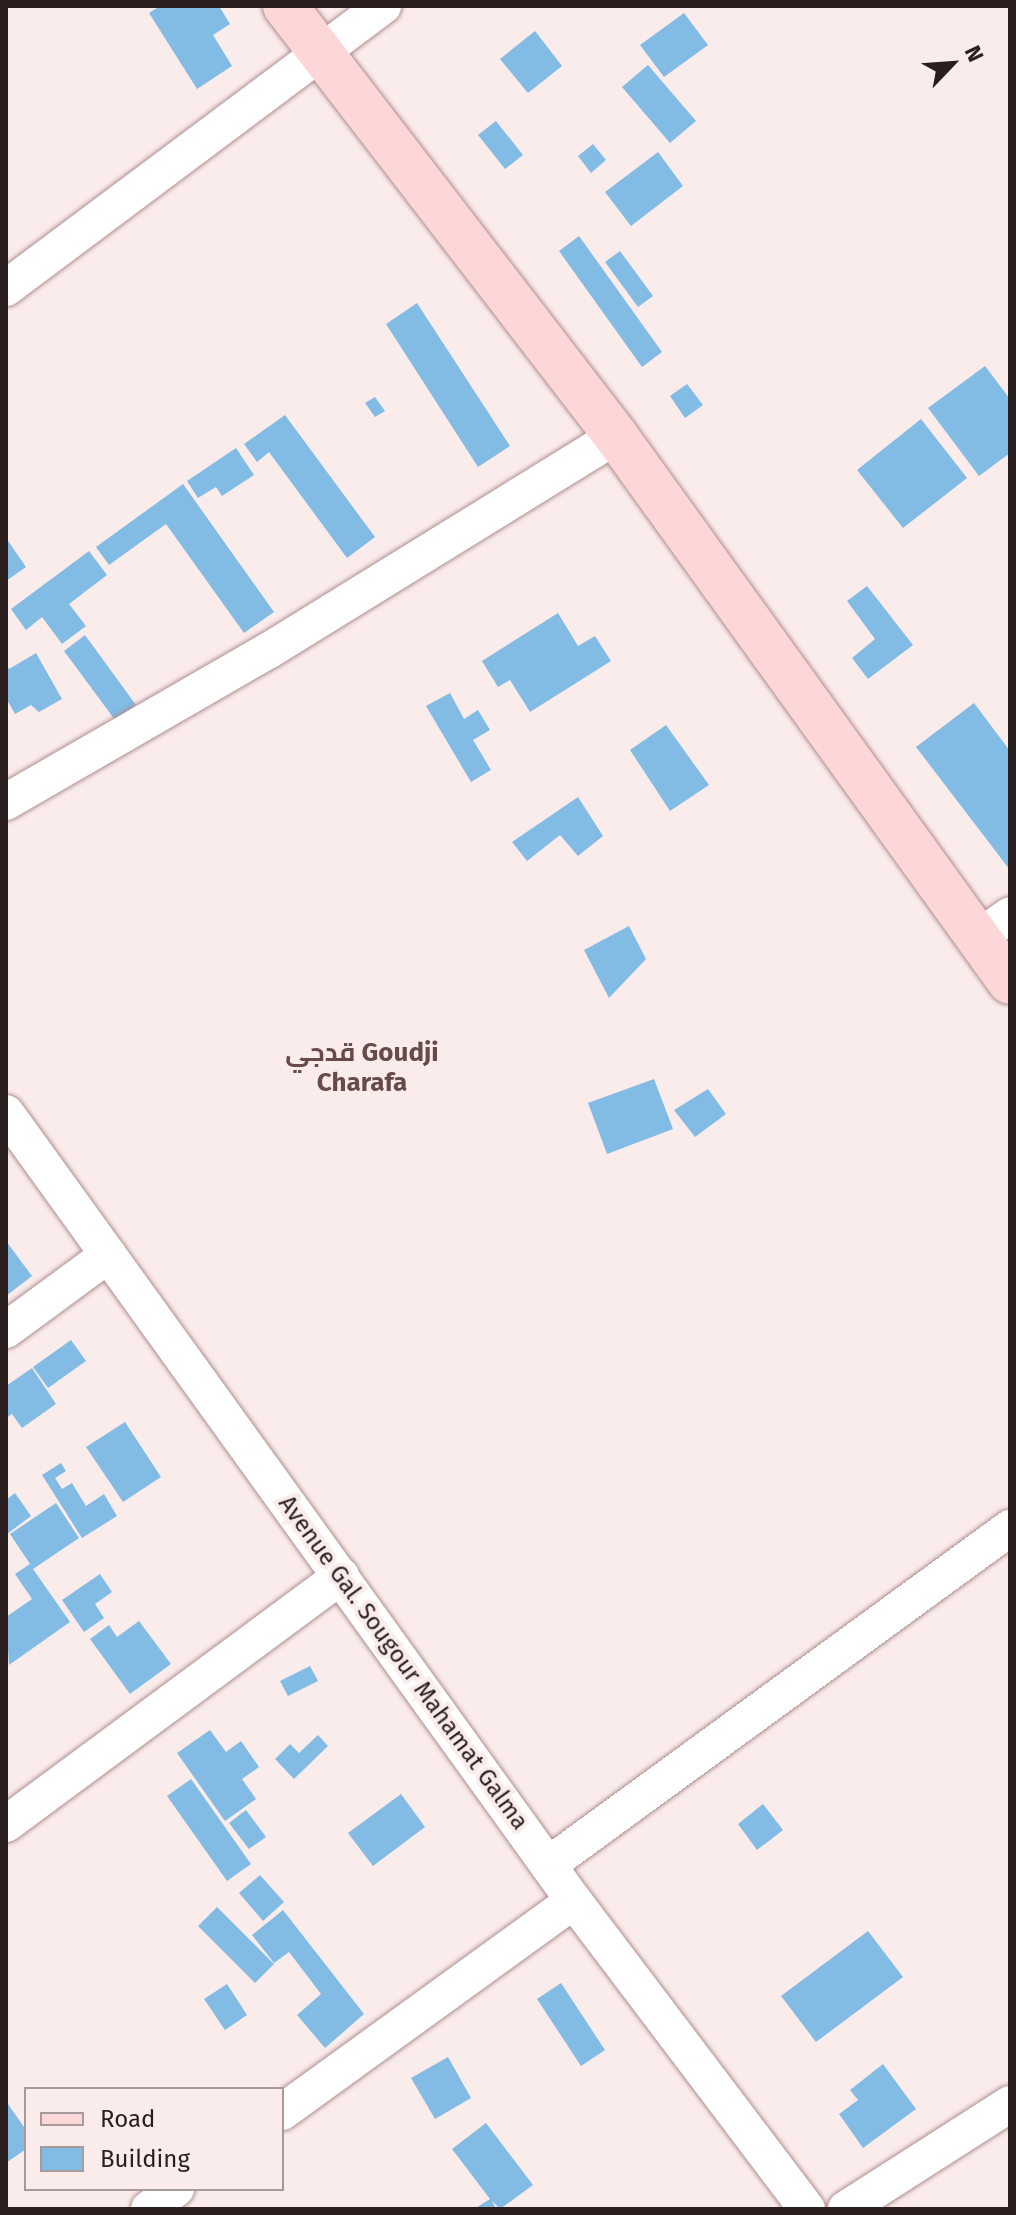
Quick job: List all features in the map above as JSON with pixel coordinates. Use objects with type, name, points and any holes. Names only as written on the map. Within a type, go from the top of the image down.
[{"type":"main road","points":[[285,6],[318,53],[994,926],[1010,982]]},
{"type":"street","points":[[6,288],[383,6]]},
{"type":"street","points":[[6,802],[268,651],[616,436]]},
{"type":"street","name":"Avenue Gal. Sougour Mahamat Galma","points":[[6,1113],[574,1901],[807,2209]]},
{"type":"street","points":[[6,1330],[108,1255]]},
{"type":"street","points":[[548,1865],[1010,1528]]},
{"type":"street","points":[[6,1824],[341,1576]]},
{"type":"street","points":[[284,2111],[574,1901]]},
{"type":"street","points":[[846,2209],[1010,2104]]},
{"type":"street","points":[[149,2209],[173,2191]]},
{"type":"building","points":[[160,6],[219,6],[230,24],[213,35],[232,66],[197,89],[149,13]]},
{"type":"building","points":[[684,13],[708,45],[664,77],[640,45]]},
{"type":"building","points":[[535,31],[562,66],[528,93],[500,59]]},
{"type":"building","points":[[648,65],[696,121],[670,143],[622,87]]},
{"type":"building","points":[[496,121],[523,155],[505,169],[478,135]]},
{"type":"building","points":[[593,144],[606,160],[591,173],[578,156]]},
{"type":"building","points":[[658,152],[683,186],[631,226],[605,192]]},
{"type":"building","points":[[579,236],[662,352],[642,367],[559,251]]},
{"type":"building","points":[[620,251],[653,296],[638,307],[605,262]]},
{"type":"building","points":[[417,303],[510,446],[478,467],[386,324]]},
{"type":"building","points":[[985,366],[1010,399],[1010,453],[979,476],[928,408]]},
{"type":"building","points":[[687,384],[703,405],[685,418],[670,396]]},
{"type":"building","points":[[375,397],[385,411],[375,417],[365,403]]},
{"type":"building","points":[[285,415],[375,537],[347,558],[269,452],[257,462],[244,444]]},
{"type":"building","points":[[921,419],[967,478],[903,528],[857,470]]},
{"type":"building","points":[[236,448],[254,475],[222,496],[216,487],[198,498],[187,481]]},
{"type":"building","points":[[183,484],[274,612],[244,633],[166,524],[109,565],[96,547]]},
{"type":"building","points":[[6,538],[26,567],[6,581]]},
{"type":"building","points":[[89,551],[107,575],[69,604],[86,626],[62,644],[42,617],[26,630],[11,609]]},
{"type":"building","points":[[867,586],[913,645],[868,679],[852,658],[875,639],[847,601]]},
{"type":"building","points":[[558,613],[578,646],[595,636],[611,661],[530,712],[510,680],[498,687],[482,661]]},
{"type":"building","points":[[85,635],[136,705],[115,720],[64,651]]},
{"type":"building","points":[[36,653],[62,699],[39,712],[31,705],[15,714],[6,698],[6,664],[9,669]]},
{"type":"building","points":[[450,693],[464,719],[478,710],[490,730],[473,740],[491,770],[471,782],[426,706]]},
{"type":"building","points":[[974,703],[1010,751],[1010,870],[916,747]]},
{"type":"building","points":[[666,725],[709,785],[670,811],[630,750]]},
{"type":"building","points":[[578,797],[603,836],[578,856],[560,835],[527,861],[512,842]]},
{"type":"building","points":[[629,926],[646,959],[609,998],[584,950]]},
{"type":"building","points":[[654,1079],[673,1129],[607,1154],[588,1103]]},
{"type":"building","points":[[708,1089],[726,1114],[695,1137],[674,1110]]},
{"type":"building","points":[[6,1241],[32,1276],[6,1296]]},
{"type":"building","points":[[71,1340],[86,1361],[48,1388],[33,1367]]},
{"type":"building","points":[[32,1368],[56,1404],[22,1428],[12,1414],[6,1418],[6,1386]]},
{"type":"building","points":[[125,1422],[161,1477],[123,1502],[86,1447]]},
{"type":"building","points":[[61,1463],[66,1471],[55,1478],[62,1489],[72,1483],[86,1506],[104,1494],[117,1516],[82,1538],[42,1475]]},
{"type":"building","points":[[15,1493],[31,1516],[7,1534],[6,1500]]},
{"type":"building","points":[[56,1503],[79,1538],[33,1569],[70,1622],[9,1665],[6,1617],[32,1599],[15,1574],[30,1564],[10,1534]]},
{"type":"building","points":[[100,1574],[112,1592],[95,1604],[104,1618],[84,1632],[62,1600]]},
{"type":"building","points":[[139,1621],[171,1664],[130,1694],[90,1639],[109,1625],[117,1637]]},
{"type":"building","points":[[310,1666],[318,1681],[288,1696],[280,1681]]},
{"type":"building","points":[[210,1730],[226,1752],[241,1741],[259,1767],[242,1779],[256,1799],[225,1821],[177,1753]]},
{"type":"building","points":[[318,1735],[328,1746],[294,1779],[275,1759],[290,1744],[299,1753]]},
{"type":"building","points":[[191,1779],[251,1864],[227,1881],[167,1796]]},
{"type":"building","points":[[401,1794],[425,1827],[373,1866],[348,1833]]},
{"type":"building","points":[[763,1804],[783,1830],[757,1850],[738,1824]]},
{"type":"building","points":[[246,1810],[266,1837],[249,1849],[229,1823]]},
{"type":"building","points":[[260,1875],[284,1902],[263,1921],[239,1893]]},
{"type":"building","points":[[217,1907],[274,1964],[255,1983],[198,1926]]},
{"type":"building","points":[[283,1910],[364,2014],[325,2048],[297,2015],[321,1994],[289,1952],[274,1963],[252,1935]]},
{"type":"building","points":[[868,1931],[903,1977],[816,2042],[781,1996]]},
{"type":"building","points":[[561,1983],[605,2050],[581,2066],[537,1999]]},
{"type":"building","points":[[227,1984],[247,2015],[225,2030],[204,1999]]},
{"type":"building","points":[[448,2057],[471,2098],[435,2119],[411,2078]]},
{"type":"building","points":[[883,2064],[916,2109],[863,2148],[839,2114],[858,2100],[850,2090]]},
{"type":"building","points":[[6,2101],[24,2127],[24,2150],[6,2163]]},
{"type":"building","points":[[486,2123],[533,2185],[500,2209],[492,2201],[496,2209],[474,2209],[490,2199],[452,2149]]},
{"type":"district","name":"قدجي Goudji Charafa","points":[[362,1068]]}]
